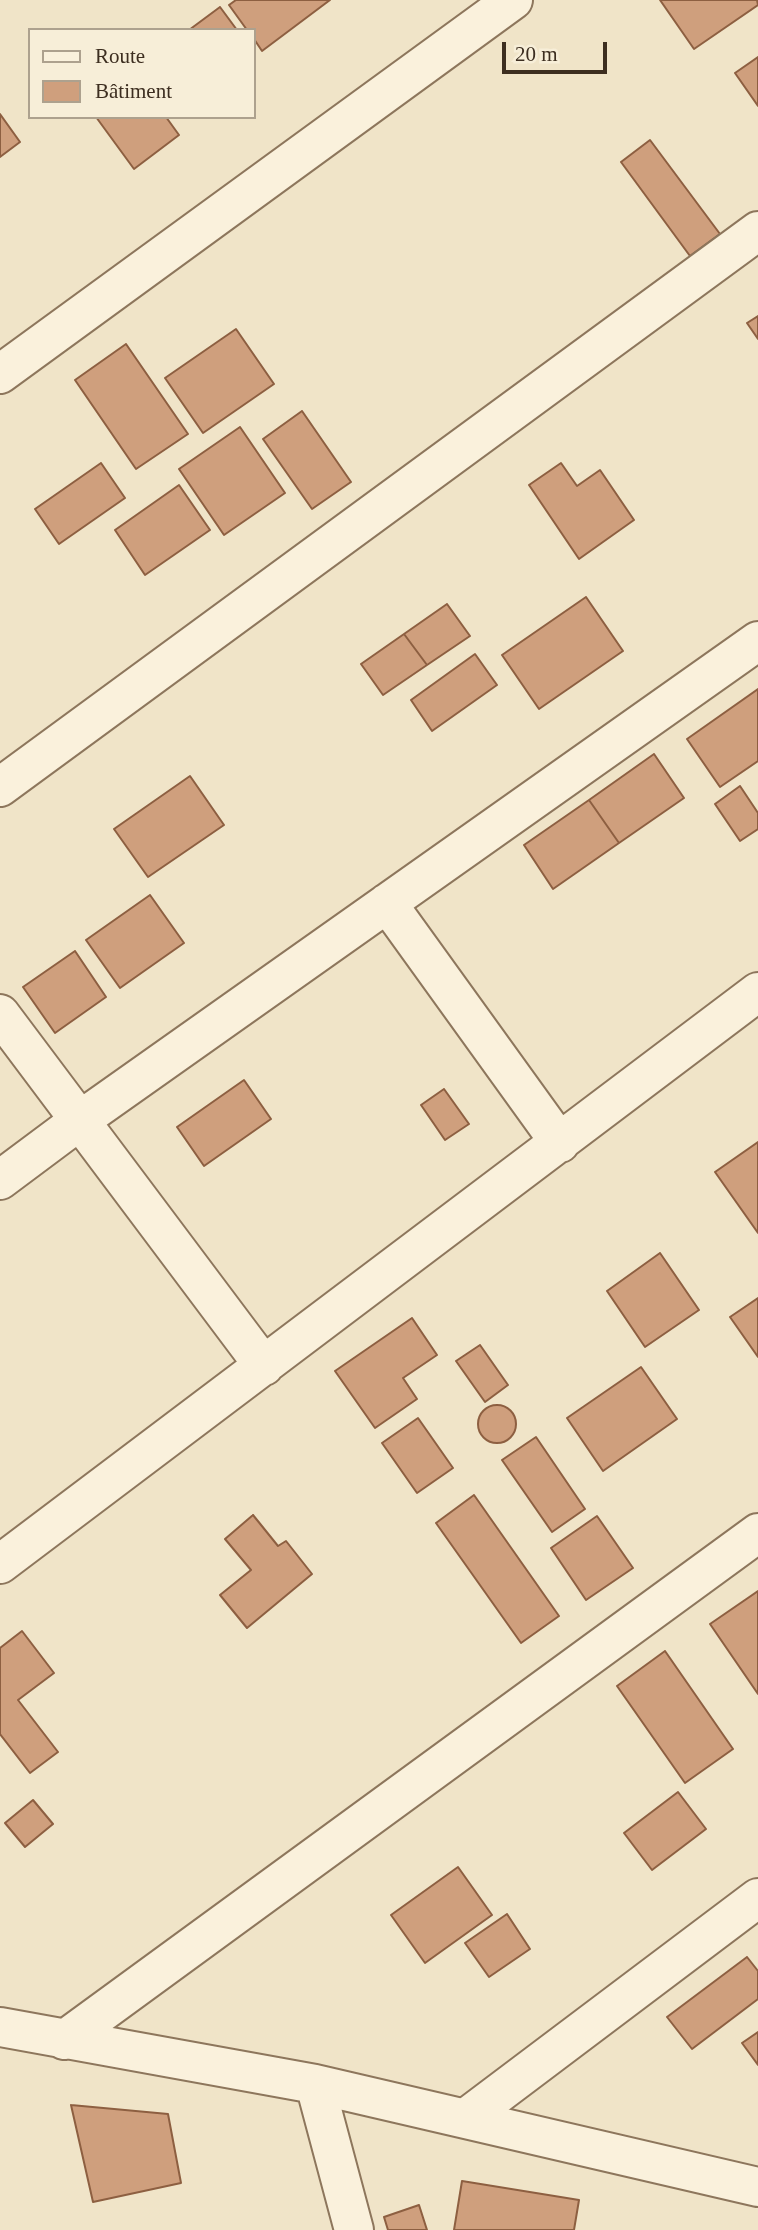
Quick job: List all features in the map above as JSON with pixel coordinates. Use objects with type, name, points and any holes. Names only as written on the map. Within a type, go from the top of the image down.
[{"type":"street","points":[[0,374],[513,0]]},
{"type":"street","points":[[0,787],[758,231]]},
{"type":"street","points":[[0,1180],[79,1121],[758,641]]},
{"type":"street","points":[[387,903],[560,1143]]},
{"type":"street","points":[[0,1564],[758,992]]},
{"type":"street","points":[[0,1014],[264,1366]]},
{"type":"street","points":[[64,2040],[758,1533]]},
{"type":"street","points":[[466,2118],[758,1898]]},
{"type":"street","points":[[0,2027],[316,2084],[758,2187]]},
{"type":"street","points":[[316,2084],[354,2230]]},
{"type":"building","points":[[236,0],[330,0],[262,51],[256,42],[256,28],[246,28],[229,5]]},
{"type":"building","points":[[660,0],[757,0],[758,5],[694,49]]},
{"type":"building","points":[[220,7],[236,28],[192,28]]},
{"type":"building","points":[[758,57],[758,106],[735,73]]},
{"type":"building","points":[[0,114],[20,142],[0,157]]},
{"type":"building","points":[[97,119],[167,119],[179,135],[134,169]]},
{"type":"building","points":[[650,140],[720,234],[690,256],[621,162]]},
{"type":"building","points":[[758,316],[758,339],[747,323]]},
{"type":"building","points":[[236,329],[274,384],[203,433],[165,378]]},
{"type":"building","points":[[126,344],[188,434],[136,469],[75,380]]},
{"type":"building","points":[[302,411],[351,482],[312,509],[263,439]]},
{"type":"building","points":[[240,427],[285,493],[224,535],[179,469]]},
{"type":"building","points":[[101,463],[125,498],[59,544],[35,509]]},
{"type":"building","points":[[561,463],[577,486],[600,470],[634,520],[579,559],[529,485]]},
{"type":"building","points":[[179,485],[210,530],[145,575],[115,530]]},
{"type":"building","points":[[586,597],[623,651],[539,709],[502,655]]},
{"type":"building","points":[[447,604],[470,636],[427,665],[404,634]]},
{"type":"building","points":[[404,634],[427,665],[383,695],[361,664]]},
{"type":"building","points":[[475,654],[497,685],[432,731],[411,700]]},
{"type":"building","points":[[758,689],[758,761],[720,787],[687,739]]},
{"type":"building","points":[[654,754],[684,798],[619,843],[589,800]]},
{"type":"building","points":[[190,776],[224,825],[148,877],[114,829]]},
{"type":"building","points":[[740,786],[758,813],[758,829],[740,841],[715,804]]},
{"type":"building","points":[[589,800],[619,843],[553,889],[524,845]]},
{"type":"building","points":[[150,895],[184,943],[120,988],[86,940]]},
{"type":"building","points":[[75,951],[106,997],[55,1033],[23,987]]},
{"type":"building","points":[[244,1080],[271,1119],[204,1166],[177,1127]]},
{"type":"building","points":[[444,1089],[469,1124],[445,1140],[421,1105]]},
{"type":"building","points":[[758,1142],[758,1233],[715,1172]]},
{"type":"building","points":[[660,1253],[699,1310],[645,1347],[607,1291]]},
{"type":"building","points":[[758,1298],[758,1357],[730,1317]]},
{"type":"building","points":[[412,1318],[437,1355],[403,1378],[417,1399],[375,1428],[335,1371]]},
{"type":"building","points":[[480,1345],[508,1385],[485,1402],[456,1361]]},
{"type":"building","points":[[641,1367],[677,1419],[603,1471],[567,1418]]},
{"type":"building","points":[[497,1405],[511,1410],[516,1424],[511,1438],[497,1443],[483,1438],[478,1424],[483,1410]]},
{"type":"building","points":[[418,1418],[453,1468],[417,1493],[382,1443]]},
{"type":"building","points":[[536,1437],[585,1509],[552,1532],[502,1460]]},
{"type":"building","points":[[474,1495],[559,1616],[521,1643],[436,1523]]},
{"type":"building","points":[[253,1515],[278,1546],[286,1541],[312,1574],[247,1628],[220,1595],[251,1570],[225,1539]]},
{"type":"building","points":[[597,1516],[633,1568],[586,1600],[551,1548]]},
{"type":"building","points":[[758,1591],[758,1694],[710,1624]]},
{"type":"building","points":[[22,1631],[54,1673],[18,1700],[58,1752],[30,1773],[0,1734],[0,1648]]},
{"type":"building","points":[[665,1651],[733,1749],[685,1783],[617,1686]]},
{"type":"building","points":[[678,1792],[706,1829],[652,1870],[624,1833]]},
{"type":"building","points":[[33,1800],[53,1824],[25,1847],[5,1823]]},
{"type":"building","points":[[458,1867],[492,1915],[425,1963],[391,1915]]},
{"type":"building","points":[[507,1914],[530,1949],[489,1977],[465,1943]]},
{"type":"building","points":[[747,1957],[758,1971],[758,1999],[692,2049],[667,2017]]},
{"type":"building","points":[[758,2032],[758,2065],[742,2043]]},
{"type":"building","points":[[71,2105],[168,2114],[181,2183],[93,2202]]},
{"type":"building","points":[[462,2181],[579,2200],[574,2230],[454,2230]]},
{"type":"building","points":[[419,2205],[427,2230],[388,2230],[384,2217]]}]
